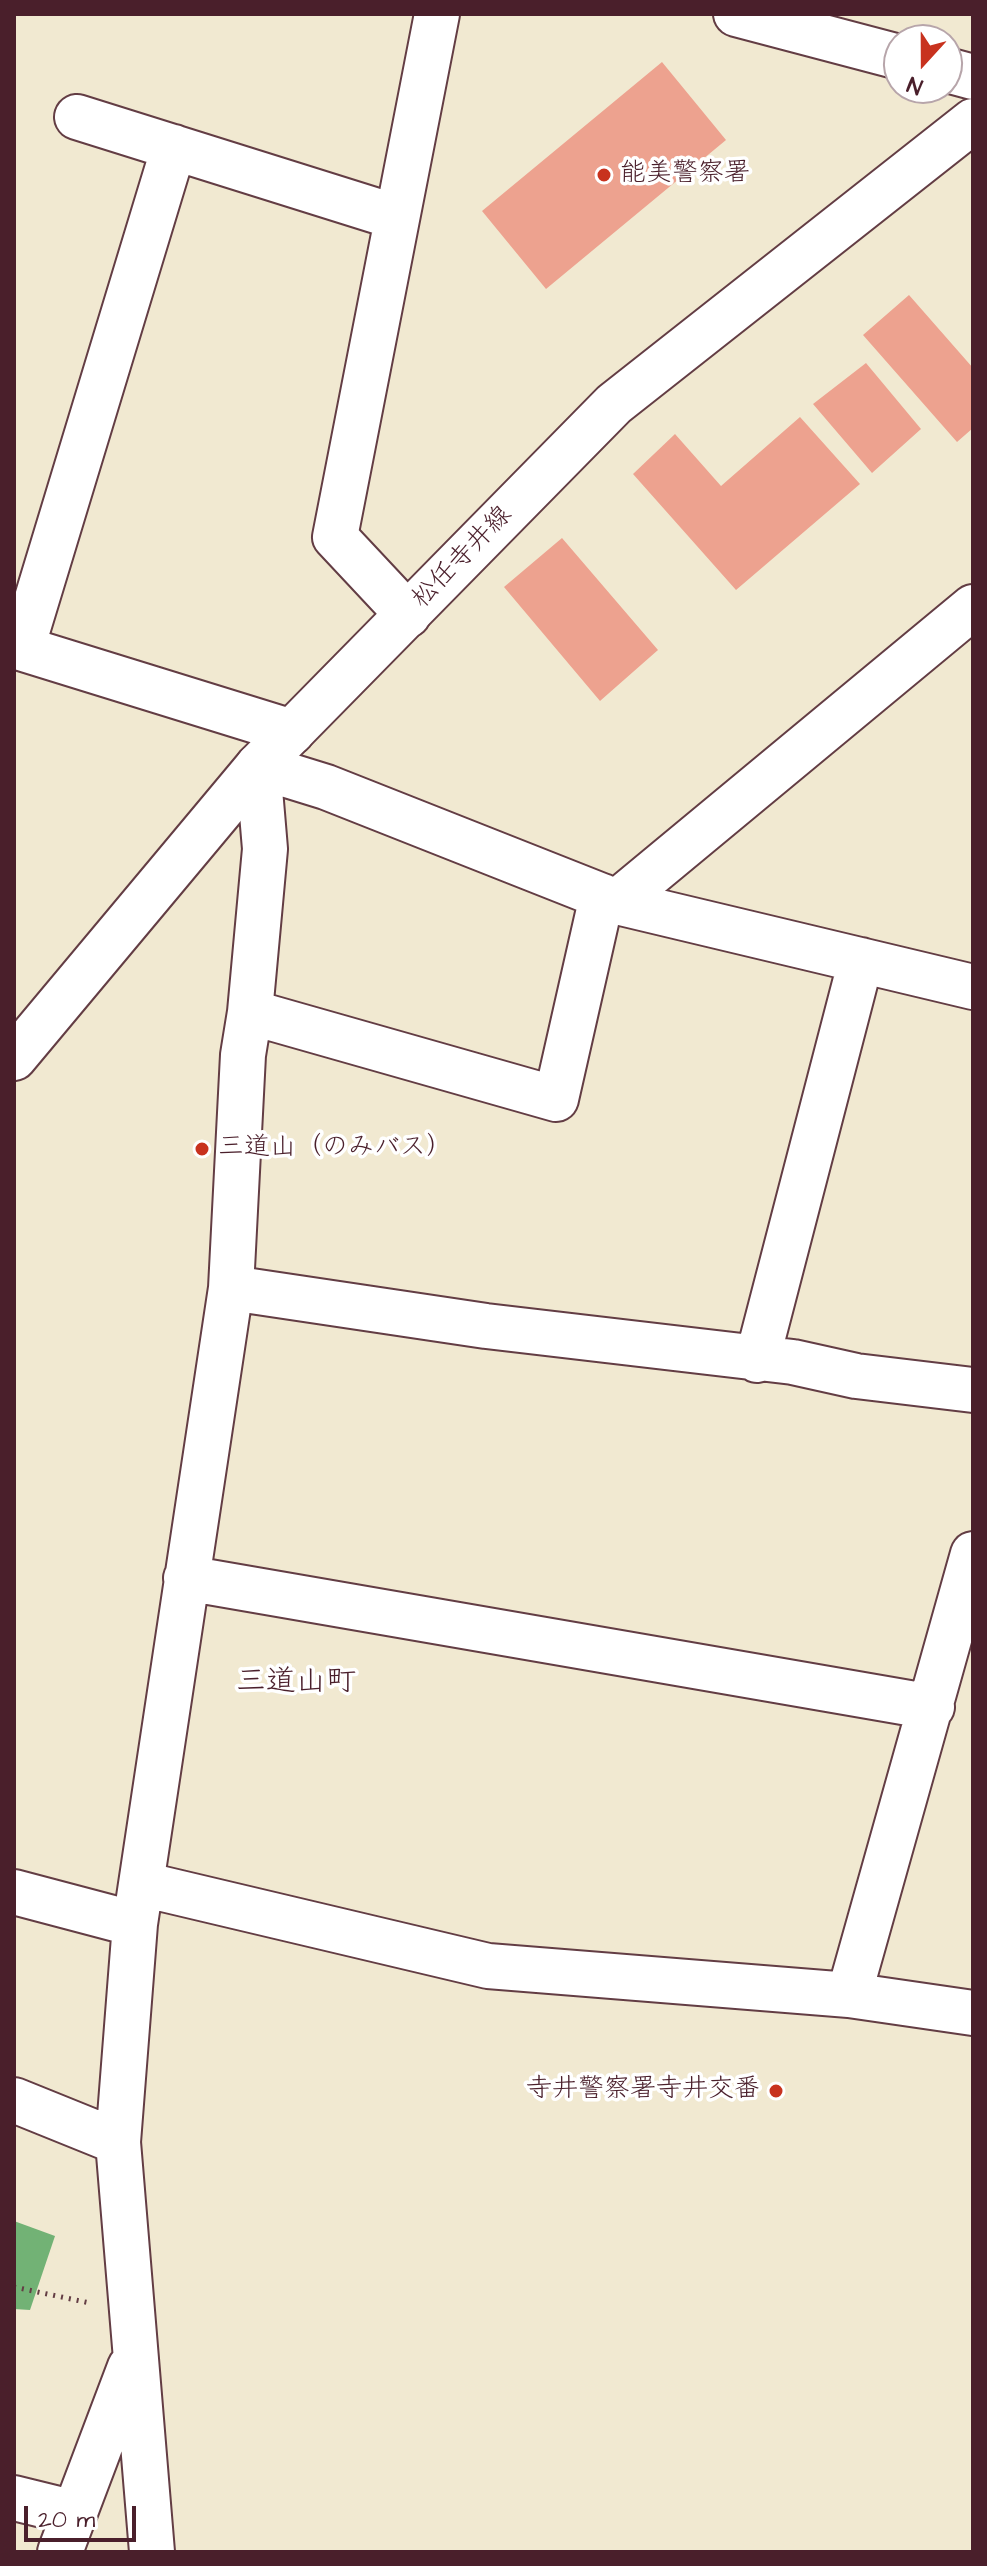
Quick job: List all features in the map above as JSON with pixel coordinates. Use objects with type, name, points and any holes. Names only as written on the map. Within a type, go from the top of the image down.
[{"type":"street","points":[[408,615],[335,537],[437,14]]},
{"type":"street","points":[[736,14],[883,53]]},
{"type":"street","points":[[77,117],[396,217]]},
{"type":"street","name":"松任寺井線","points":[[14,1058],[258,766],[614,404],[973,121]]},
{"type":"street","points":[[174,147],[18,647],[292,732]]},
{"type":"street","points":[[250,1012],[556,1099],[609,899],[973,607]]},
{"type":"street","points":[[152,2552],[118,2142],[139,1904],[231,1288],[243,1055],[265,849],[258,766],[326,787],[609,899],[973,987]]},
{"type":"street","points":[[757,1360],[861,960]]},
{"type":"street","points":[[231,1288],[973,1390]]},
{"type":"street","points":[[849,1995],[973,1554]]},
{"type":"street","points":[[186,1578],[932,1707]]},
{"type":"street","points":[[14,1892],[139,1904],[488,1966],[849,1995],[973,2013]]},
{"type":"street","points":[[14,2100],[118,2142]]},
{"type":"street","points":[[14,2498],[67,2533],[134,2356]]},
{"type":"path","points":[[14,2287],[130,2311]]},
{"type":"green space","points":[[14,2221],[55,2236],[30,2310],[14,2309]]},
{"type":"building","name":"能美警察署","points":[[662,62],[726,140],[546,289],[482,211]]},
{"type":"building","points":[[909,295],[973,368],[973,428],[957,442],[863,335]]},
{"type":"building","points":[[866,363],[921,429],[872,473],[813,404]]},
{"type":"building","points":[[800,417],[860,484],[736,590],[633,474],[675,434],[721,486]]},
{"type":"building","points":[[562,538],[658,650],[600,701],[504,587]]},
{"type":"place","name":"能美警察署","points":[[604,175]]},
{"type":"place","name":"三道山（のみバス）","points":[[202,1149]]},
{"type":"place","name":"寺井警察署寺井交番","points":[[776,2091]]},
{"type":"district","name":"三道山町","points":[[296,1684]]}]
